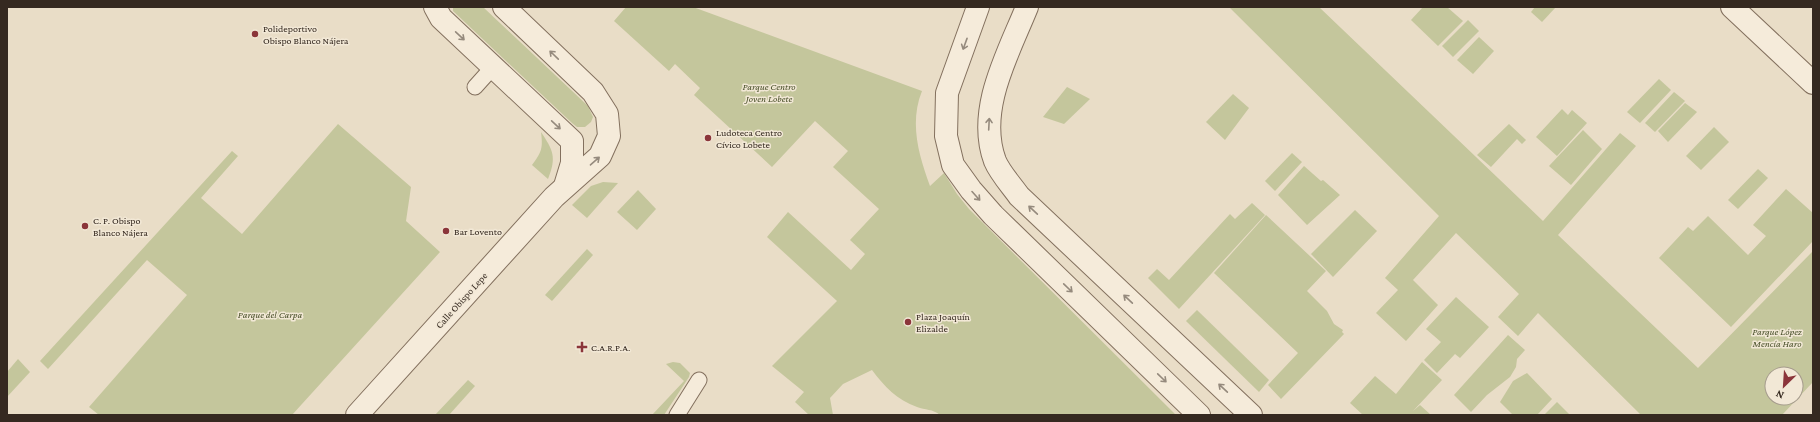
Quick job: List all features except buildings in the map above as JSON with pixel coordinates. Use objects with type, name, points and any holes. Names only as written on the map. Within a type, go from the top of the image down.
[{"type":"street","name":"Calle Obispo Lepe","points":[[435,7],[441,18],[572,141],[572,163],[565,186]]},
{"type":"street","name":"Calle Obispo Lepe","points":[[357,415],[565,186],[600,156],[609,136],[607,114],[593,92],[504,7]]},
{"type":"street","points":[[978,7],[947,92],[946,136],[953,165],[971,190],[993,215],[1199,415]]},
{"type":"street","points":[[1027,7],[993,94],[988,127],[995,162],[1019,196],[1251,415]]},
{"type":"street","points":[[1732,7],[1813,83]]},
{"type":"lane","points":[[476,87],[493,67]]},
{"type":"lane","points":[[677,415],[698,380]]},
{"type":"green space","points":[[453,7],[483,7],[588,106],[593,117],[591,122],[585,127],[577,127],[572,123],[453,11]]},
{"type":"green space","name":"Parque Centro Joven Lobete","points":[[626,7],[693,7],[922,91],[916,115],[917,139],[922,163],[930,186],[944,173],[957,194],[969,209],[1176,415],[940,415],[903,401],[881,382],[872,370],[843,384],[830,398],[833,415],[809,415],[795,402],[804,392],[772,366],[837,301],[767,237],[788,212],[851,270],[865,254],[850,240],[879,209],[833,167],[848,151],[815,121],[772,167],[694,95],[700,88],[675,64],[669,71],[614,21]]},
{"type":"green space","name":"Parque López Mencía Haro","points":[[1229,7],[1319,7],[1543,221],[1620,133],[1636,146],[1558,235],[1698,368],[1813,251],[1813,382],[1804,392],[1804,366],[1764,366],[1764,406],[1790,406],[1782,415],[1641,415],[1538,313],[1518,336],[1498,317],[1519,294],[1456,233],[1413,280],[1438,305],[1406,341],[1376,313],[1398,290],[1385,278],[1439,216]]},
{"type":"green space","points":[[1423,7],[1447,7],[1463,21],[1438,46],[1411,20]]},
{"type":"green space","points":[[1535,7],[1556,7],[1542,22],[1531,12]]},
{"type":"green space","points":[[1468,20],[1479,31],[1453,57],[1442,46]]},
{"type":"green space","points":[[1479,37],[1494,51],[1473,74],[1457,60]]},
{"type":"green space","points":[[1659,79],[1671,90],[1640,123],[1627,112]]},
{"type":"green space","points":[[1067,87],[1090,99],[1064,124],[1043,117]]},
{"type":"green space","points":[[1674,92],[1685,101],[1655,132],[1645,123]]},
{"type":"green space","points":[[1233,94],[1249,108],[1225,140],[1206,122]]},
{"type":"green space","points":[[1685,103],[1697,112],[1668,142],[1658,131]]},
{"type":"green space","points":[[1562,109],[1568,115],[1572,110],[1587,123],[1557,156],[1536,137]]},
{"type":"green space","name":"Parque del Carpa","points":[[338,124],[411,187],[406,221],[440,252],[292,415],[99,415],[89,407],[187,295],[147,260],[48,369],[40,361],[232,151],[238,156],[201,198],[242,234]]},
{"type":"green space","points":[[1509,124],[1526,140],[1522,144],[1517,139],[1491,167],[1477,155]]},
{"type":"green space","points":[[1714,127],[1729,142],[1701,170],[1686,156]]},
{"type":"green space","points":[[1583,130],[1602,149],[1571,185],[1549,166]]},
{"type":"green space","points":[[541,132],[551,149],[553,159],[548,179],[532,165],[541,150]]},
{"type":"green space","points":[[1292,153],[1302,162],[1275,191],[1265,181]]},
{"type":"green space","points":[[1304,166],[1340,195],[1307,225],[1278,195]]},
{"type":"green space","points":[[1758,169],[1768,178],[1738,209],[1728,200]]},
{"type":"green space","points":[[603,182],[618,183],[587,218],[572,205],[591,186]]},
{"type":"green space","points":[[1786,189],[1813,213],[1813,241],[1731,327],[1659,258],[1688,227],[1693,231],[1708,216],[1748,255],[1766,236],[1753,225]]},
{"type":"green space","points":[[638,190],[656,209],[637,230],[617,212]]},
{"type":"green space","points":[[1252,203],[1265,215],[1179,309],[1148,278],[1157,269],[1169,280],[1230,214],[1235,219]]},
{"type":"green space","points":[[1355,210],[1377,231],[1333,277],[1311,254]]},
{"type":"green space","points":[[1266,215],[1326,271],[1307,291],[1327,311],[1334,324],[1343,330],[1342,332],[1344,334],[1281,399],[1268,385],[1298,353],[1214,273]]},
{"type":"green space","points":[[587,249],[593,255],[552,301],[545,295]]},
{"type":"green space","points":[[1456,297],[1489,327],[1460,358],[1455,354],[1437,373],[1424,360],[1441,342],[1426,329]]},
{"type":"green space","points":[[1197,310],[1269,380],[1259,392],[1186,321]]},
{"type":"green space","points":[[1508,335],[1525,350],[1517,359],[1516,367],[1510,377],[1487,395],[1471,412],[1454,395]]},
{"type":"green space","points":[[18,359],[30,372],[7,397],[7,372]]},
{"type":"green space","points":[[673,362],[680,363],[690,373],[689,377],[664,415],[652,415],[684,381],[666,364]]},
{"type":"green space","points":[[1422,362],[1442,380],[1413,411],[1420,405],[1431,415],[1363,415],[1350,403],[1375,376],[1396,394]]},
{"type":"green space","points":[[1527,373],[1552,399],[1537,415],[1513,415],[1500,402],[1513,381]]},
{"type":"green space","points":[[468,380],[475,386],[449,415],[435,415]]},
{"type":"green space","points":[[1557,402],[1570,415],[1544,415]]},
{"type":"place","name":"Polideportivo Obispo Blanco Nájera","points":[[255,34]]},
{"type":"place","name":"Ludoteca Centro Cívico Lobete","points":[[708,138]]},
{"type":"place","name":"C. P. Obispo Blanco Nájera","points":[[85,226]]},
{"type":"place","name":"Bar Lovento","points":[[446,231]]},
{"type":"place","name":"Plaza Joaquín Elizalde","points":[[908,322]]},
{"type":"place","name":"C.A.R.P.A.","points":[[582,347]]}]
